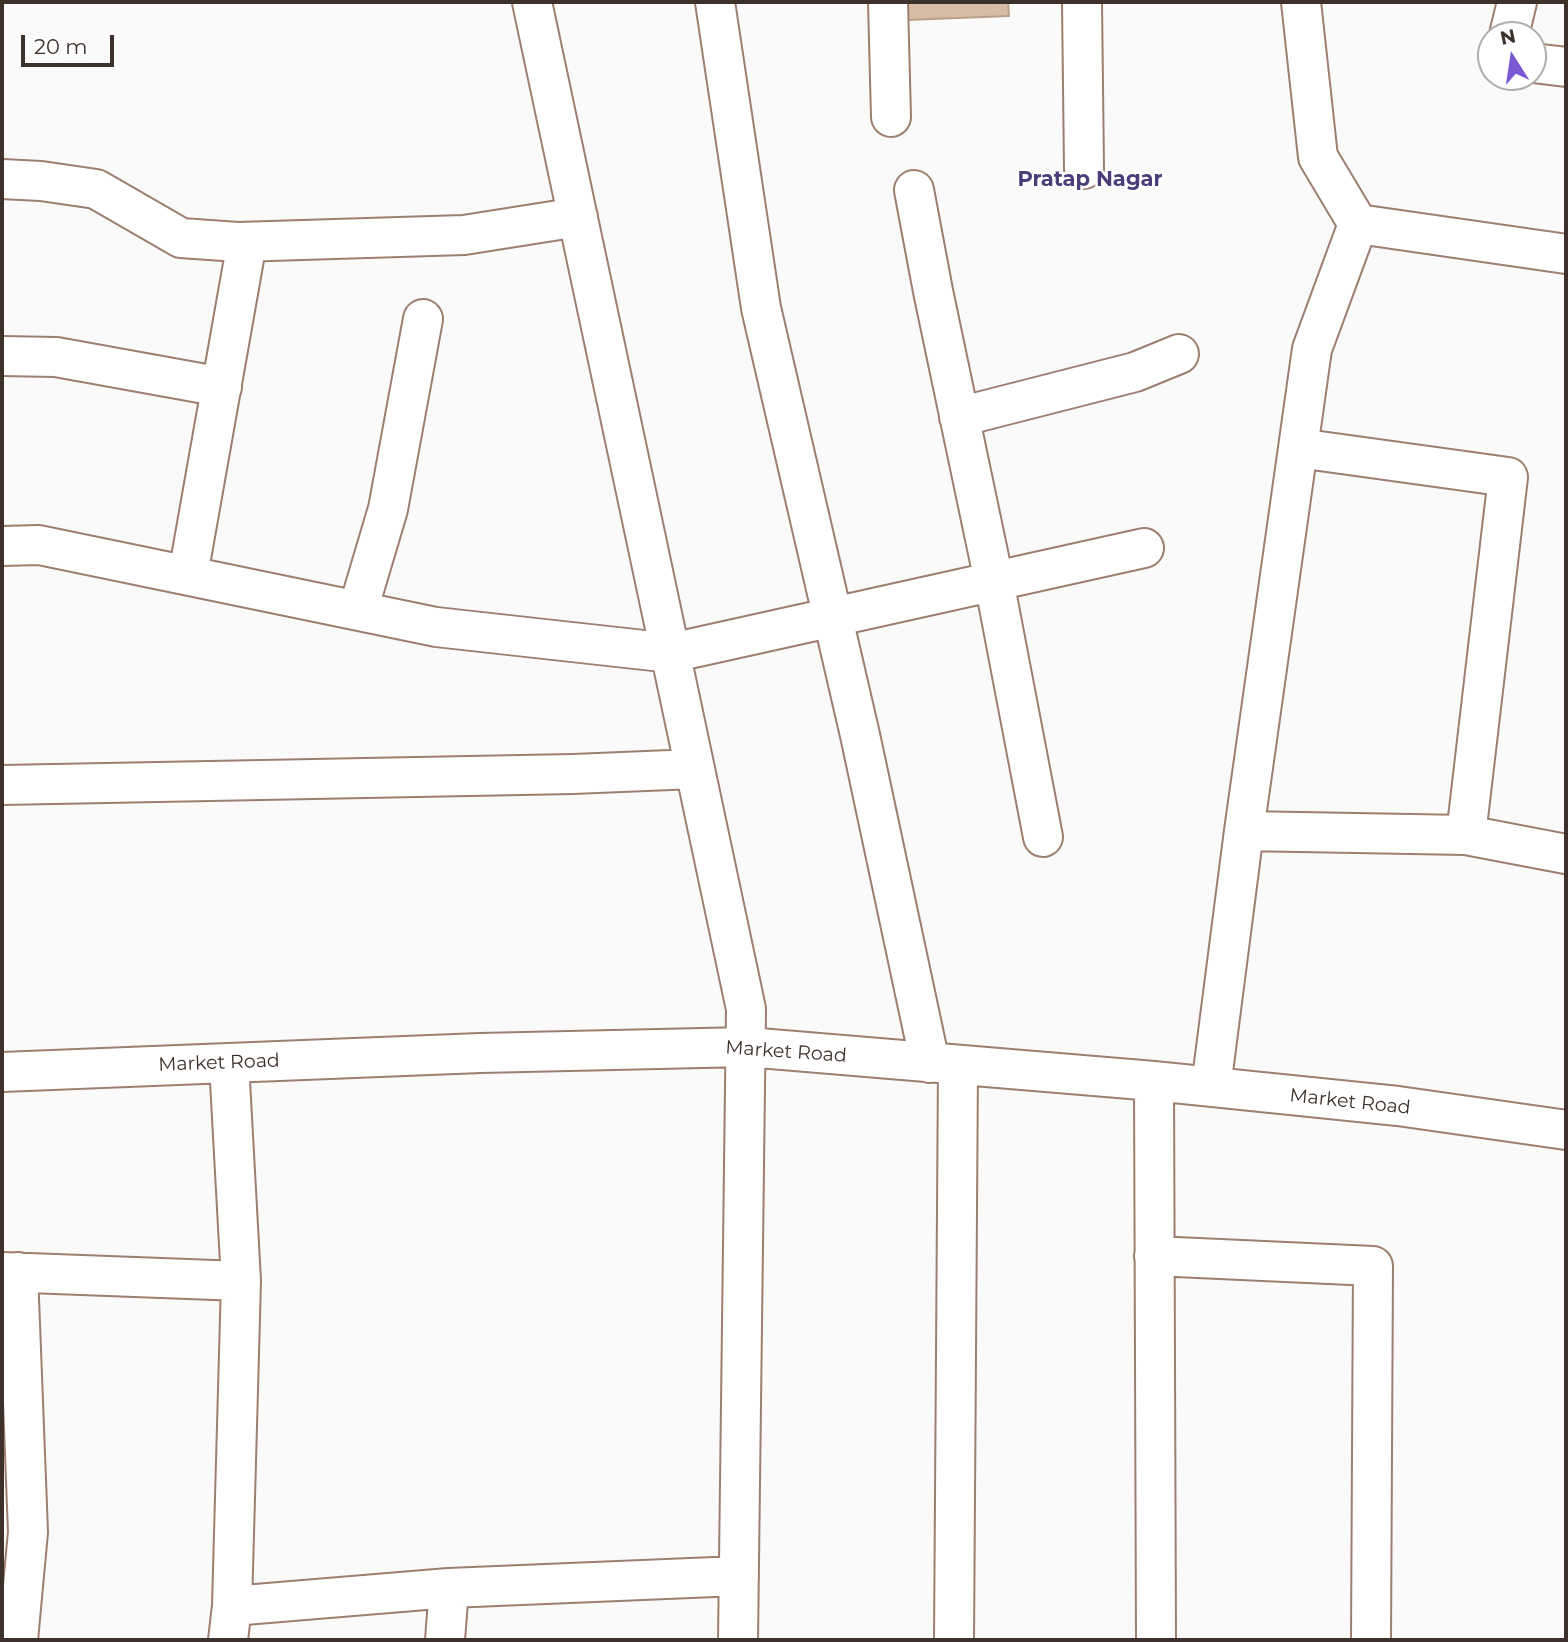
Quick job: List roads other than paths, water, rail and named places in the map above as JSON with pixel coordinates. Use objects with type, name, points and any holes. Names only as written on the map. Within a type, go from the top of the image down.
[{"type":"street","points":[[532,2],[746,1009],[738,1640]]},
{"type":"street","points":[[715,2],[761,308],[832,615],[944,1065],[954,1640]]},
{"type":"street","points":[[888,2],[891,117]]},
{"type":"street","points":[[1082,2],[1084,169]]},
{"type":"street","points":[[1301,2],[1318,157],[1359,225]]},
{"type":"street","points":[[1512,21],[1517,2]]},
{"type":"street","points":[[1547,65],[1566,67]]},
{"type":"street","points":[[2,179],[41,181],[96,189],[181,238],[247,242],[464,234],[578,217]]},
{"type":"street","points":[[914,190],[1043,837]]},
{"type":"street","points":[[1359,225],[1566,254]]},
{"type":"street","points":[[1211,1087],[1312,349],[1359,225]]},
{"type":"street","points":[[188,575],[247,242]]},
{"type":"street","points":[[358,610],[388,509],[423,319]]},
{"type":"street","points":[[959,417],[1135,372],[1179,354]]},
{"type":"street","points":[[2,356],[56,357],[222,387]]},
{"type":"street","points":[[1298,448],[1508,477],[1466,835]]},
{"type":"street","points":[[2,546],[39,545],[436,627],[671,653],[832,615],[1144,548]]},
{"type":"street","points":[[2,785],[573,774],[695,769]]},
{"type":"street","points":[[1244,831],[1466,835],[1566,854]]},
{"type":"street","name":"Market Road","points":[[2,1072],[480,1053],[747,1047],[1154,1081],[1398,1106],[1566,1130]]},
{"type":"street","points":[[229,1063],[241,1281],[230,1623],[449,1588],[739,1576]]},
{"type":"street","points":[[1154,1081],[1156,1640]]},
{"type":"street","points":[[1154,1256],[1373,1266],[1371,1640]]},
{"type":"street","points":[[18,1640],[10,1272],[241,1281]]},
{"type":"street","points":[[445,1640],[449,1588]]},
{"type":"district","name":"Pratap Nagar","points":[[1090,180]]}]
